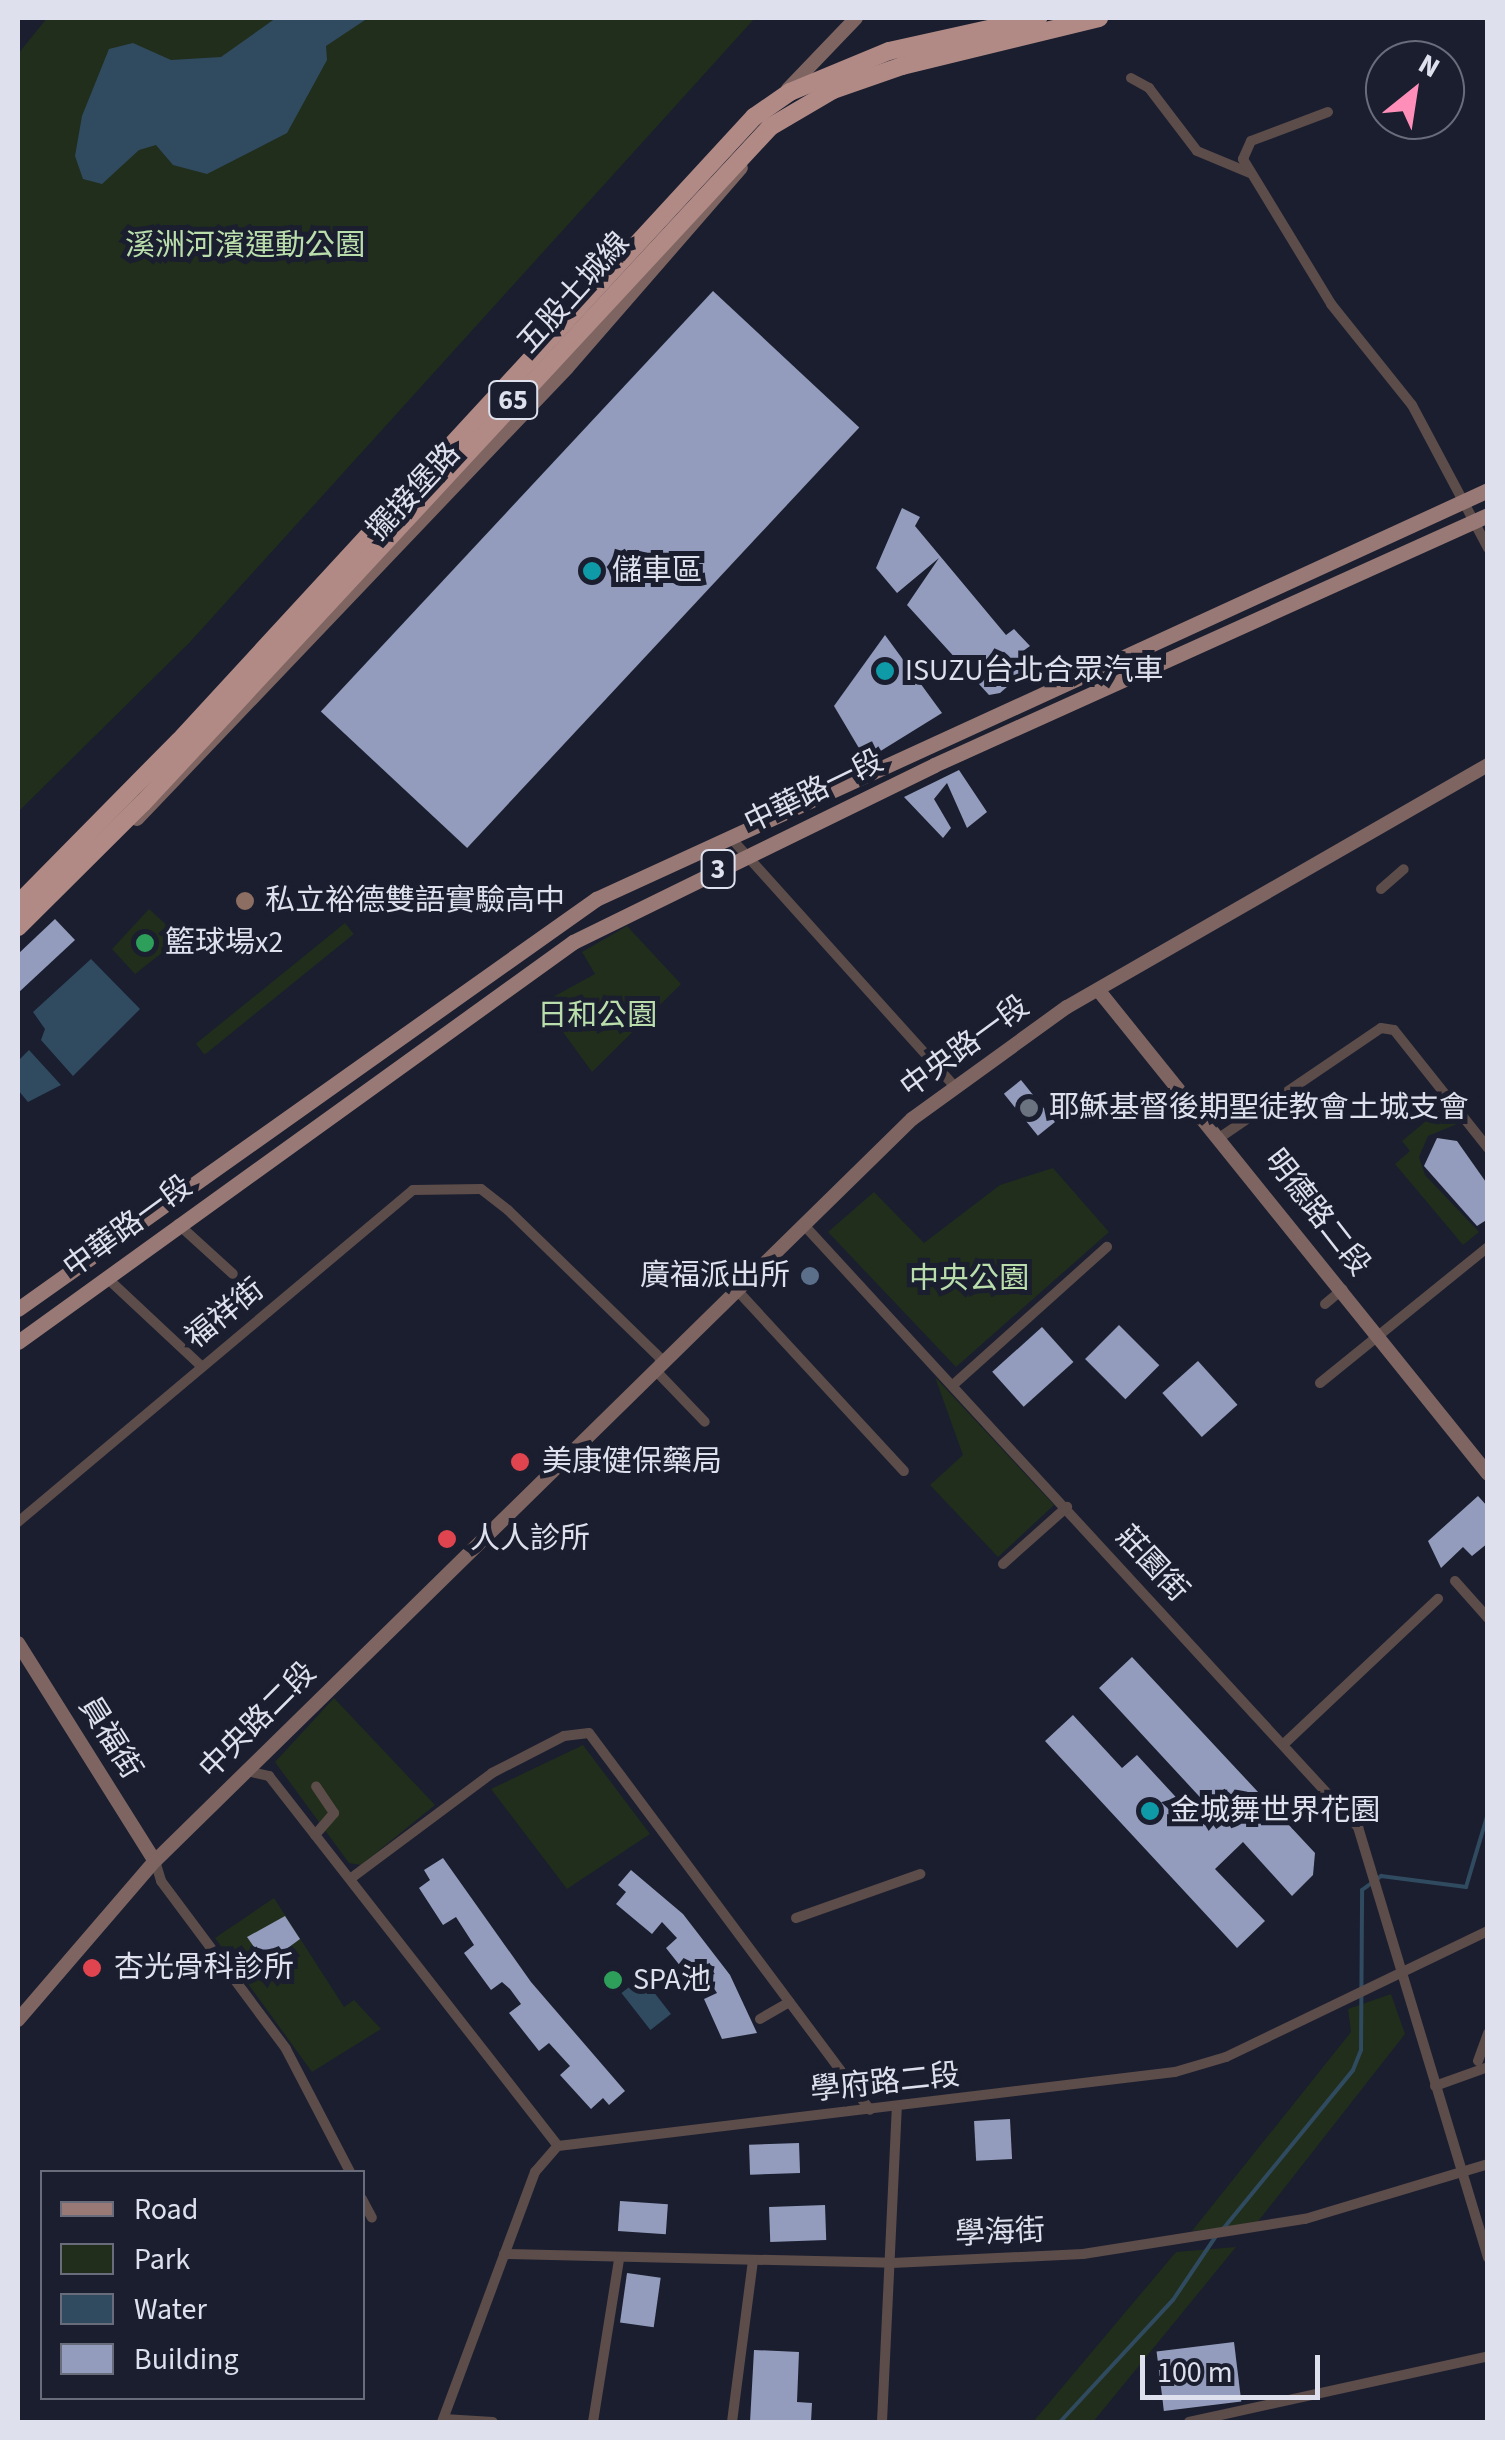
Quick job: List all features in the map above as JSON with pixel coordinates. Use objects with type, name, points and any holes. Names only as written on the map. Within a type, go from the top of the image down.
[{"type":"highway","name":"五股土城線","points":[[18,904],[179,741],[754,117],[827,74],[889,51],[1038,18]]},
{"type":"highway","name":"五股土城線","points":[[18,927],[143,803],[770,128],[833,90],[902,66],[1099,18]]},
{"type":"main road","name":"中華路一段","points":[[18,1310],[556,923],[730,838],[1488,490]]},
{"type":"main road","name":"中華路一段","points":[[18,1342],[573,942],[746,856],[1480,517]]},
{"type":"street","name":"擺接堡路","points":[[18,917],[352,566],[856,18]]},
{"type":"street","name":"擺接堡路","points":[[56,881],[172,790],[368,581],[690,233],[816,62]]},
{"type":"street","points":[[1131,78],[1150,88],[1197,150],[1250,172]]},
{"type":"street","points":[[1328,112],[1251,141],[1244,159],[1330,304],[1412,405],[1461,500],[1480,517],[1488,548]]},
{"type":"street","points":[[352,566],[368,581]]},
{"type":"street","name":"中央路一段","points":[[548,1471],[802,1224],[955,1087],[1099,990],[1488,765]]},
{"type":"street","points":[[730,838],[955,1087]]},
{"type":"street","points":[[1381,889],[1404,870]]},
{"type":"street","name":"明德路二段","points":[[1099,990],[1222,1136],[1488,1474]]},
{"type":"street","points":[[1222,1136],[1370,1034],[1394,1030],[1488,1148]]},
{"type":"street","name":"福祥街","points":[[18,1522],[200,1365],[413,1190],[480,1189],[660,1358]]},
{"type":"street","points":[[178,1224],[233,1274]]},
{"type":"street","name":"莊園街","points":[[802,1224],[1286,1742],[1358,1828],[1488,2258]]},
{"type":"street","points":[[952,1385],[1107,1247]]},
{"type":"street","points":[[1320,1383],[1488,1247]]},
{"type":"street","points":[[106,1277],[200,1365]]},
{"type":"street","points":[[735,1288],[904,1470]]},
{"type":"street","points":[[1326,1304],[1343,1289]]},
{"type":"street","points":[[660,1358],[659,1374],[704,1422]]},
{"type":"street","name":"中央路二段","points":[[18,2020],[155,1862],[548,1471]]},
{"type":"street","points":[[1003,1564],[1067,1507]]},
{"type":"street","points":[[1454,1581],[1488,1618]]},
{"type":"street","points":[[1286,1742],[1438,1599]]},
{"type":"street","name":"員福街","points":[[18,1643],[155,1862]]},
{"type":"street","points":[[350,1878],[492,1773],[578,1731],[590,1733],[870,2110]]},
{"type":"street","points":[[247,1771],[269,1776],[558,2146],[535,2172],[443,2420],[493,2422]]},
{"type":"street","points":[[315,1835],[334,1812],[316,1786]]},
{"type":"street","points":[[155,1862],[161,1881],[286,2049],[349,2170]]},
{"type":"street","points":[[796,1918],[920,1874]]},
{"type":"street","name":"學府路二段","points":[[558,2146],[1175,2072],[1226,2057],[1488,1930]]},
{"type":"street","points":[[760,2019],[790,2002]]},
{"type":"street","points":[[1435,2086],[1483,2064],[1488,2033]]},
{"type":"street","points":[[882,2422],[897,2108]]},
{"type":"street","name":"學海街","points":[[504,2254],[619,2260],[892,2264],[1083,2254],[1242,2232],[1488,2164]]},
{"type":"street","points":[[365,2205],[372,2218]]},
{"type":"street","points":[[593,2422],[619,2260]]},
{"type":"street","points":[[732,2422],[754,2262]]},
{"type":"street","points":[[1189,2422],[1488,2356]]},
{"type":"green space","name":"溪洲河濱運動公園","points":[[47,18],[755,18],[190,642],[18,812],[18,54]]},
{"type":"green space","name":"籃球場x2","points":[[149,909],[181,938],[135,974],[112,949]]},
{"type":"green space","points":[[345,923],[354,934],[205,1055],[196,1044]]},
{"type":"green space","name":"日和公園","points":[[627,926],[681,984],[592,1072],[542,1003],[595,974],[582,952]]},
{"type":"green space","points":[[1443,1107],[1457,1124],[1428,1136],[1419,1157],[1425,1175],[1479,1232],[1463,1245],[1395,1164],[1410,1151],[1402,1141]]},
{"type":"green space","name":"中央公園","points":[[1053,1168],[1109,1232],[956,1367],[828,1232],[874,1192],[924,1243],[1000,1185]]},
{"type":"green space","points":[[935,1377],[1054,1505],[998,1557],[930,1485],[963,1455]]},
{"type":"green space","points":[[334,1698],[435,1805],[361,1865],[349,1863],[275,1762]]},
{"type":"green space","points":[[583,1745],[650,1834],[567,1889],[491,1789]]},
{"type":"green space","points":[[274,1898],[344,2007],[354,2000],[381,2029],[312,2072],[215,1938]]},
{"type":"green space","points":[[1391,1994],[1405,2034],[1256,2224],[1192,2231],[1351,2032],[1348,2009]]},
{"type":"green space","points":[[1236,2247],[1093,2422],[1033,2422],[1176,2252]]},
{"type":"water","points":[[276,18],[368,18],[326,46],[327,60],[287,133],[207,174],[173,165],[156,145],[139,150],[102,184],[83,179],[75,156],[82,116],[109,49],[133,43],[171,60],[221,57]]},
{"type":"water","points":[[91,959],[140,1009],[73,1076],[41,1040],[45,1029],[33,1012]]},
{"type":"water","points":[[29,1050],[61,1085],[28,1102],[18,1090],[18,1061]]},
{"type":"water","points":[[642,1977],[671,2014],[650,2030],[622,1993]]},
{"type":"building","name":"儲車區","points":[[713,291],[859,427],[467,848],[321,712]]},
{"type":"building","points":[[902,508],[920,517],[915,526],[1006,635],[1014,629],[1030,646],[1019,654],[1030,667],[1000,693],[989,695],[907,605],[939,558],[897,593],[876,568]]},
{"type":"building","name":"ISUZU台北合眾汽車","points":[[885,635],[942,713],[866,760],[834,706]]},
{"type":"building","points":[[959,770],[987,812],[967,828],[947,783],[934,799],[951,828],[943,838],[904,797]]},
{"type":"building","points":[[55,919],[75,940],[18,993],[18,954]]},
{"type":"building","name":"耶穌基督後期聖徒教會土城支會","points":[[1021,1080],[1055,1122],[1038,1136],[1004,1094]]},
{"type":"building","points":[[1437,1138],[1457,1141],[1488,1185],[1488,1219],[1477,1226],[1424,1166]]},
{"type":"building","points":[[1119,1325],[1159,1365],[1125,1399],[1085,1359]]},
{"type":"building","points":[[1042,1327],[1073,1362],[1024,1407],[992,1372]]},
{"type":"building","points":[[1198,1361],[1237,1405],[1202,1437],[1162,1393]]},
{"type":"building","points":[[1478,1496],[1488,1507],[1488,1543],[1472,1556],[1463,1547],[1441,1568],[1428,1541]]},
{"type":"building","points":[[1132,1657],[1315,1853],[1313,1875],[1292,1896],[1243,1842],[1215,1869],[1265,1921],[1237,1948],[1045,1741],[1073,1715],[1122,1768],[1137,1755],[1197,1820],[1210,1808],[1099,1688]]},
{"type":"building","points":[[443,1858],[531,1982],[625,2091],[609,2105],[603,2098],[591,2109],[560,2075],[570,2066],[549,2043],[539,2051],[509,2013],[521,2004],[510,1989],[502,1982],[491,1990],[464,1953],[474,1945],[456,1917],[443,1925],[419,1888],[430,1880],[424,1870]]},
{"type":"building","points":[[631,1870],[683,1914],[730,1975],[757,2033],[722,2039],[704,1999],[717,1993],[704,1973],[693,1982],[666,1948],[677,1938],[662,1922],[652,1934],[616,1904],[626,1892],[618,1885]]},
{"type":"building","points":[[285,1916],[300,1939],[266,1964],[247,1937]]},
{"type":"building","points":[[1010,2119],[1012,2159],[976,2161],[974,2121]]},
{"type":"building","points":[[799,2143],[800,2173],[750,2175],[749,2145]]},
{"type":"building","points":[[620,2201],[668,2204],[666,2234],[618,2231]]},
{"type":"building","points":[[825,2205],[826,2240],[770,2242],[769,2207]]},
{"type":"building","points":[[627,2273],[661,2278],[654,2327],[620,2323]]},
{"type":"building","points":[[1234,2342],[1241,2402],[1164,2411],[1157,2352]]},
{"type":"building","points":[[754,2350],[799,2352],[797,2402],[812,2403],[811,2422],[750,2422]]},
{"type":"waterway","points":[[1223,2229],[1353,2070],[1361,2050],[1362,1890],[1381,1876],[1466,1887],[1488,1813]]},
{"type":"waterway","points":[[1060,2422],[1173,2300],[1216,2236]]},
{"type":"place","name":"儲車區","points":[[592,571]]},
{"type":"place","name":"ISUZU台北合眾汽車","points":[[885,671]]},
{"type":"place","name":"私立裕德雙語實驗高中","points":[[245,901]]},
{"type":"place","name":"籃球場x2","points":[[145,943]]},
{"type":"place","name":"耶穌基督後期聖徒教會土城支會","points":[[1029,1108]]},
{"type":"place","name":"廣福派出所","points":[[810,1276]]},
{"type":"place","name":"美康健保藥局","points":[[520,1462]]},
{"type":"place","name":"人人診所","points":[[447,1539]]},
{"type":"place","name":"金城舞世界花園","points":[[1150,1811]]},
{"type":"place","name":"杏光骨科診所","points":[[92,1968]]},
{"type":"place","name":"SPA池","points":[[613,1980]]}]
